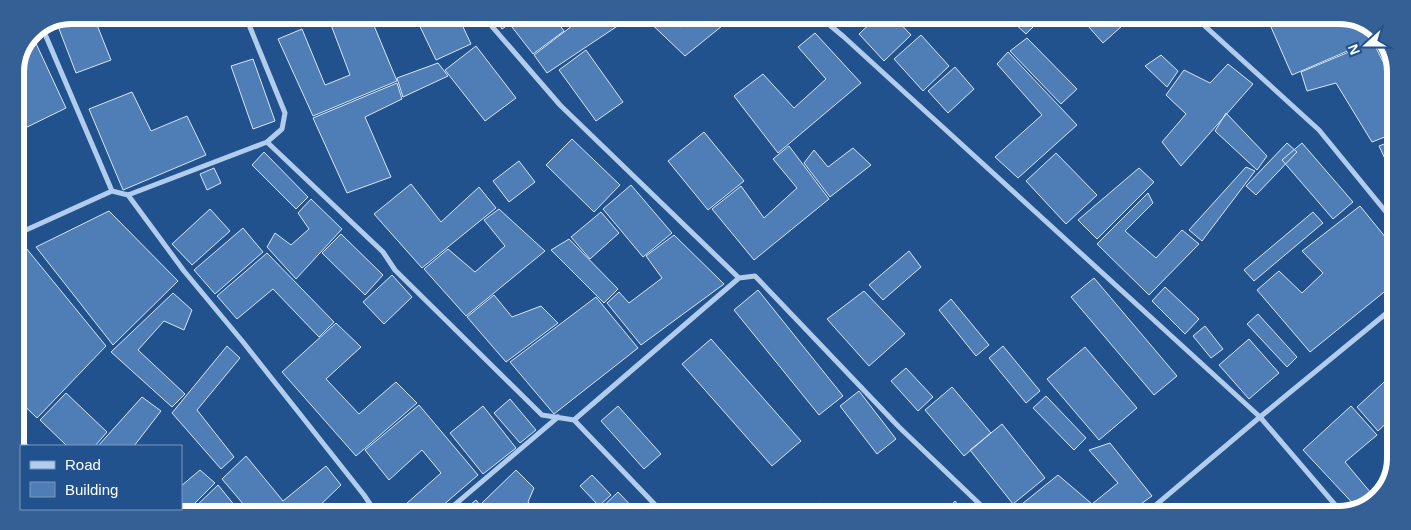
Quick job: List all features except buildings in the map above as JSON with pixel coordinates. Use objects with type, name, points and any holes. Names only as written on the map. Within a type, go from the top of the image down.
[{"type":"street","points":[[24,231],[112,191],[128,195],[267,142],[282,129],[285,113],[249,24]]},
{"type":"street","points":[[490,24],[560,105],[739,278]]},
{"type":"street","points":[[829,24],[1260,417],[1335,506]]},
{"type":"street","points":[[1203,24],[1319,130],[1387,213]]},
{"type":"street","points":[[44,33],[112,191]]},
{"type":"street","points":[[267,142],[383,252],[395,270],[542,415],[574,420],[656,506]]},
{"type":"street","points":[[128,195],[184,271],[244,342],[371,506]]},
{"type":"street","points":[[574,420],[739,278],[755,276],[899,427],[982,506]]},
{"type":"street","points":[[1154,506],[1387,313]]},
{"type":"street","points":[[453,506],[558,418]]}]
